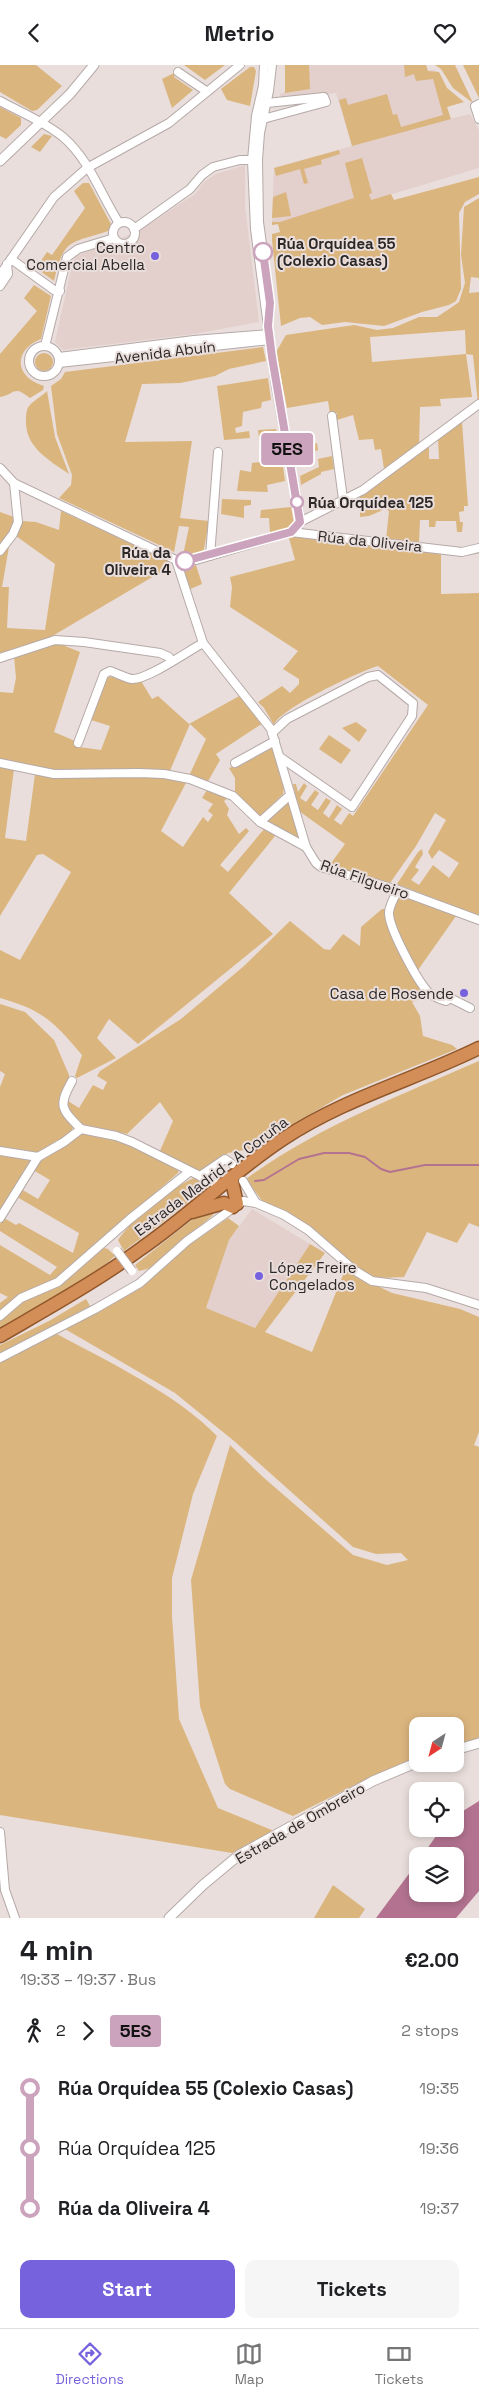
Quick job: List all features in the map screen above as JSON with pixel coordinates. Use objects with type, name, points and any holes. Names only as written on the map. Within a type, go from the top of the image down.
[{"type":"highway","name":"Estrada Madrid - A Coruña","points":[[0,1336],[101,1276],[143,1248],[220,1186],[237,1179],[282,1139],[321,1116],[393,1083],[479,1048]]},
{"type":"highway","points":[[185,1214],[224,1203],[235,1206],[237,1179]]},
{"type":"street","points":[[0,161],[76,88],[94,65]]},
{"type":"street","points":[[0,275],[54,197],[87,168],[169,123],[240,65]]},
{"type":"street","points":[[264,65],[263,86],[256,116],[255,229],[263,304],[300,522]]},
{"type":"street","points":[[255,160],[262,119],[267,103],[272,65]]},
{"type":"street","points":[[178,72],[206,91]]},
{"type":"street","points":[[262,119],[326,102],[324,97],[267,103]]},
{"type":"street","points":[[0,101],[53,130],[70,143],[119,223]]},
{"type":"street","points":[[479,104],[475,106],[479,119]]},
{"type":"street","points":[[134,229],[190,189],[202,175],[213,167],[240,160],[255,160]]},
{"type":"street","points":[[125,222],[134,229],[135,235],[128,243],[123,244],[114,238],[113,232],[119,223],[125,222]]},
{"type":"street","points":[[45,346],[68,257],[78,249],[114,238]]},
{"type":"street","points":[[0,286],[8,274],[9,261]]},
{"type":"street","points":[[9,261],[54,290],[60,291]]},
{"type":"street","name":"Avenida Abuín","points":[[59,360],[269,333]]},
{"type":"street","points":[[45,346],[51,348],[59,360],[56,370],[50,375],[42,377],[35,374],[28,360],[31,352],[38,347],[45,346]]},
{"type":"street","points":[[291,532],[300,522],[362,490],[479,404]]},
{"type":"street","points":[[332,416],[343,499]]},
{"type":"street","points":[[210,556],[218,452]]},
{"type":"street","points":[[0,468],[14,483],[176,560]]},
{"type":"street","points":[[0,551],[13,534],[18,522],[14,483]]},
{"type":"street","name":"Rúa da Oliveira","points":[[176,560],[185,561],[210,556],[291,532],[462,551],[479,548]]},
{"type":"street","name":"Rúa Filgueiro","points":[[176,560],[202,643],[264,719],[274,737],[306,847],[316,863],[321,867],[398,890],[479,920]]},
{"type":"street","points":[[0,658],[55,640],[84,641],[160,653],[169,657],[171,661]]},
{"type":"street","points":[[78,743],[104,675],[110,671],[131,679],[138,678],[202,643]]},
{"type":"street","points":[[235,763],[274,737],[287,719],[374,676],[383,678],[413,703],[412,715],[352,807],[280,757]]},
{"type":"street","points":[[0,763],[54,774],[139,773],[164,774],[190,779],[232,796],[260,822],[306,847]]},
{"type":"street","points":[[260,822],[290,795]]},
{"type":"street","points":[[398,890],[389,911],[393,931],[406,956],[428,992],[446,1001],[450,998],[470,1009]]},
{"type":"street","points":[[72,1081],[62,1098],[63,1107],[81,1129],[116,1136],[132,1142],[220,1186]]},
{"type":"street","points":[[0,1218],[38,1157],[64,1142],[81,1129]]},
{"type":"street","points":[[0,1151],[38,1157]]},
{"type":"street","points":[[200,1176],[225,1159],[232,1164]]},
{"type":"street","points":[[0,1316],[27,1295],[58,1282],[189,1172]]},
{"type":"street","points":[[237,1179],[256,1203]]},
{"type":"street","points":[[0,1359],[140,1283],[187,1241],[243,1201],[256,1203],[284,1215],[308,1230],[354,1270],[372,1281],[426,1288],[479,1305]]},
{"type":"street","points":[[109,1239],[140,1283]]},
{"type":"street","points":[[464,1748],[479,1743]]},
{"type":"street","name":"Estrada de Ombreiro","points":[[169,1918],[203,1885],[239,1855],[373,1781],[409,1766]]},
{"type":"street","points":[[0,1832],[5,1890],[15,1918]]},
{"type":"shaded area","points":[[0,65],[36,65],[62,86],[37,110],[32,111],[0,92]]},
{"type":"shaded area","points":[[184,65],[225,65],[205,80]]},
{"type":"shaded area","points":[[285,65],[426,65],[427,71],[435,70],[450,119],[470,114],[479,130],[479,168],[279,228],[278,224],[272,225],[274,168],[352,146],[336,93],[281,99],[280,94],[285,92]]},
{"type":"shaded area","points":[[285,65],[309,65],[310,89],[285,93]]},
{"type":"shaded area","points":[[404,65],[426,65],[428,71],[439,72],[447,88],[464,102],[447,107],[451,119],[352,146],[339,100],[346,98],[348,105],[387,94],[393,115],[397,114],[401,127],[443,115],[433,79],[416,81],[414,74],[405,77]]},
{"type":"shaded area","points":[[435,65],[455,65],[473,103],[453,88],[441,69]]},
{"type":"shaded area","points":[[463,65],[479,65],[479,98]]},
{"type":"shaded area","points":[[250,67],[254,67],[256,71],[250,106],[227,100],[221,89]]},
{"type":"shaded area","points":[[176,72],[174,77],[193,90],[172,108],[162,79]]},
{"type":"shaded area","points":[[0,107],[21,118],[21,125],[6,139],[0,136]]},
{"type":"shaded area","points":[[44,134],[52,136],[40,152],[31,147]]},
{"type":"shaded area","points":[[339,150],[340,154],[321,160],[322,164],[304,169],[308,183],[304,184],[300,169],[276,176],[274,168]]},
{"type":"shaded area","points":[[362,158],[372,193],[369,194],[371,200],[391,194],[394,200],[479,177],[479,194],[465,202],[459,213],[461,289],[456,301],[384,326],[345,322],[322,325],[310,317],[300,318],[281,326],[272,240],[272,234],[280,232],[278,224],[272,225],[272,222],[280,222],[354,198],[345,163]]},
{"type":"shaded area","points":[[245,165],[245,206],[259,322],[194,334],[63,350],[55,342],[73,261],[76,256],[137,232],[195,194],[205,181],[216,174]]},
{"type":"shaded area","points":[[83,183],[89,183],[111,224],[108,231],[76,241],[65,250],[54,281],[36,268],[47,252],[52,255],[85,208],[74,191]]},
{"type":"shaded area","points":[[286,192],[291,216],[272,218],[273,197]]},
{"type":"shaded area","points":[[479,198],[479,278],[471,277],[469,293],[479,292],[479,402],[478,404],[473,355],[466,354],[472,397],[440,399],[441,406],[420,407],[419,446],[384,469],[381,449],[375,450],[373,439],[359,440],[353,415],[337,420],[337,413],[330,414],[328,401],[287,408],[276,352],[286,335],[354,325],[377,330],[393,328],[419,317],[437,317],[459,302],[465,283],[461,255],[464,207]],"holes":[[[465,330],[466,354],[372,362],[370,337]]]},
{"type":"shaded area","points":[[34,285],[51,296],[41,339],[25,350],[21,363],[22,370],[34,382],[44,386],[43,390],[30,398],[18,391],[0,397],[0,354],[37,311],[24,298]]},
{"type":"shaded area","points":[[263,347],[266,361],[229,369],[215,376],[180,383],[142,384],[125,442],[192,441],[180,518],[209,521],[203,554],[183,555],[189,527],[179,526],[174,552],[59,498],[71,485],[72,475],[57,434],[51,386],[61,379],[65,372]]},
{"type":"shaded area","points":[[40,353],[48,353],[53,358],[51,369],[40,371],[35,366],[35,358]]},
{"type":"shaded area","points":[[268,378],[271,400],[262,402],[261,408],[243,412],[242,426],[235,428],[236,433],[249,431],[250,438],[224,440],[217,386]]},
{"type":"shaded area","points":[[47,391],[55,437],[69,474],[54,464],[34,446],[27,430],[26,417],[28,408]]},
{"type":"shaded area","points":[[462,422],[468,506],[464,506],[464,511],[459,512],[460,522],[463,522],[462,532],[457,532],[456,521],[436,521],[435,527],[429,527],[429,520],[420,520],[419,543],[386,540],[389,511],[385,509],[369,516],[360,517],[360,496],[419,451],[429,446],[429,459],[439,459],[438,439]]},
{"type":"shaded area","points":[[276,429],[279,444],[260,446],[258,430]]},
{"type":"shaded area","points":[[317,443],[318,450],[310,454],[311,462],[298,466],[295,450]]},
{"type":"shaded area","points":[[332,456],[334,469],[321,472],[321,474],[301,485],[300,476],[319,467],[318,459]]},
{"type":"shaded area","points":[[282,459],[285,481],[267,485],[268,492],[237,491],[240,470],[251,472],[252,463]]},
{"type":"shaded area","points":[[222,499],[251,500],[251,505],[244,506],[244,518],[221,514]]},
{"type":"shaded area","points":[[291,507],[294,524],[291,527],[270,533],[269,518],[260,518],[261,510]]},
{"type":"shaded area","points":[[61,511],[169,561],[171,566],[49,638],[0,655],[0,553],[10,541],[2,587],[9,587],[7,628],[45,630],[55,564],[16,536],[22,521],[36,522],[59,530]]},
{"type":"shaded area","points":[[0,512],[17,518],[0,546]]},
{"type":"shaded area","points":[[295,537],[441,553],[441,594],[479,593],[479,916],[397,884],[418,852],[422,849],[423,854],[415,867],[419,870],[411,880],[419,885],[433,865],[449,878],[459,863],[439,850],[432,859],[428,852],[446,820],[435,813],[416,846],[390,883],[329,866],[345,844],[299,811],[293,784],[296,784],[298,792],[304,783],[307,786],[300,798],[306,802],[315,790],[319,793],[311,805],[318,810],[326,798],[331,801],[323,813],[329,818],[337,805],[342,809],[334,820],[341,825],[349,813],[353,816],[428,705],[378,666],[355,675],[304,701],[279,718],[274,725],[258,702],[282,686],[290,693],[299,684],[299,679],[283,669],[298,651],[230,607],[232,587],[230,577],[295,560],[289,538]]},
{"type":"shaded area","points":[[196,565],[202,584],[188,590],[181,570]]},
{"type":"shaded area","points":[[55,642],[65,642],[65,646],[80,652],[54,732],[75,741],[79,747],[101,750],[110,726],[91,720],[106,678],[114,676],[141,681],[152,699],[158,696],[189,724],[241,695],[263,723],[216,754],[220,760],[207,783],[189,776],[206,739],[190,724],[169,773],[98,773],[34,769],[0,761],[0,692],[13,693],[16,678],[14,656]]},
{"type":"shaded area","points":[[356,722],[367,730],[359,742],[342,728]]},
{"type":"shaded area","points":[[329,735],[351,750],[341,764],[319,749]]},
{"type":"shaded area","points":[[269,747],[273,747],[284,787],[283,794],[261,816],[257,815],[235,794],[235,778],[229,768],[243,763]]},
{"type":"shaded area","points":[[0,765],[14,769],[5,838],[26,841],[35,774],[167,776],[187,781],[161,831],[183,847],[203,817],[208,822],[213,815],[208,811],[213,804],[202,798],[207,790],[228,798],[224,801],[229,809],[227,815],[239,834],[246,828],[249,831],[220,865],[228,872],[265,828],[275,836],[229,893],[273,934],[138,1044],[109,1019],[97,1038],[116,1058],[77,1078],[75,1076],[82,1055],[63,1034],[47,1019],[27,1007],[0,998],[0,950],[20,960],[71,872],[43,854],[37,855],[0,916]]},
{"type":"shaded area","points":[[288,799],[299,836],[297,840],[266,823],[266,819]]},
{"type":"shaded area","points":[[402,895],[456,916],[418,970],[399,938],[392,919],[391,910],[393,903]]},
{"type":"shaded area","points":[[382,909],[385,909],[390,927],[426,997],[412,1002],[420,1016],[423,1036],[452,1045],[457,1049],[343,1095],[250,1149],[228,1153],[202,1173],[159,1153],[173,1121],[160,1102],[127,1134],[88,1126],[73,1118],[68,1110],[65,1099],[79,1108],[93,1085],[103,1090],[107,1082],[97,1076],[100,1071],[181,1019],[244,966],[290,921],[324,949],[330,950],[343,934],[360,946],[361,927]]},
{"type":"shaded area","points":[[0,1004],[25,1012],[54,1040],[69,1075],[69,1081],[60,1103],[62,1110],[73,1125],[72,1132],[40,1153],[0,1148],[0,1087],[5,1074],[0,1071]]},
{"type":"shaded area","points":[[479,1061],[479,1227],[469,1223],[457,1243],[427,1232],[404,1277],[379,1278],[366,1274],[263,1202],[246,1179],[329,1128]]},
{"type":"shaded area","points":[[86,1133],[99,1134],[123,1141],[179,1169],[178,1173],[56,1279],[0,1311],[0,1303],[8,1297],[0,1293],[0,1245],[50,1275],[57,1267],[0,1231],[0,1224],[4,1218],[16,1225],[19,1223],[73,1253],[79,1233],[17,1197],[21,1189],[38,1199],[50,1180],[33,1170],[57,1148],[73,1138]]},
{"type":"shaded area","points":[[0,1154],[32,1161],[0,1213]]},
{"type":"shaded area","points":[[194,1178],[201,1179],[207,1185],[205,1190],[124,1251],[118,1240],[125,1230],[162,1196]]},
{"type":"shaded area","points":[[216,1208],[212,1216],[151,1268],[139,1271],[135,1265],[198,1215]]},
{"type":"shaded area","points":[[252,1209],[310,1244],[255,1328],[206,1308],[229,1240]]},
{"type":"shaded area","points":[[228,1218],[239,1226],[229,1240],[206,1308],[255,1328],[310,1244],[325,1253],[265,1332],[312,1352],[345,1270],[392,1293],[460,1309],[479,1317],[479,1432],[474,1445],[479,1447],[479,1740],[464,1744],[464,1717],[409,1717],[409,1761],[371,1777],[293,1816],[230,1789],[225,1784],[200,1706],[191,1580],[230,1445],[263,1477],[353,1555],[387,1565],[408,1560],[401,1553],[376,1554],[353,1547],[234,1441],[175,1393],[65,1329],[147,1280],[186,1247]]},
{"type":"shaded area","points":[[104,1248],[108,1249],[115,1256],[91,1277],[0,1329],[0,1319],[29,1297],[54,1288]]},
{"type":"shaded area","points":[[86,1299],[90,1306],[0,1355],[0,1345],[49,1321]]},
{"type":"shaded area","points":[[57,1334],[119,1367],[162,1393],[201,1421],[217,1436],[193,1494],[172,1578],[172,1616],[179,1719],[218,1808],[274,1831],[232,1853],[0,1815],[0,1362]]},
{"type":"shaded area","points":[[479,1801],[479,1891],[456,1918],[376,1918],[409,1874],[409,1902],[464,1902],[464,1847],[428,1847],[435,1837],[464,1837],[464,1810]]},
{"type":"shaded area","points":[[333,1885],[365,1909],[359,1918],[314,1918]]},
{"type":"waterway","points":[[255,1181],[264,1180],[299,1159],[324,1153],[349,1153],[365,1157],[381,1169],[390,1172],[425,1165],[479,1165]]},
{"type":"bus line","name":"5ES","points":[[185,561],[196,560],[291,532],[298,527],[300,522],[272,357],[268,326],[270,303],[263,252]]},
{"type":"place","name":"Rúa Orquídea 55 (Colexio Casas)","points":[[263,252]]},
{"type":"place","name":"Centro Comercial Abella","points":[[155,256]]},
{"type":"place","name":"Rúa Orquídea 125","points":[[297,502]]},
{"type":"place","name":"Rúa da Oliveira 4","points":[[185,561]]},
{"type":"place","name":"Casa de Rosende","points":[[464,993]]},
{"type":"place","name":"López Freire Congelados","points":[[259,1276]]}]
